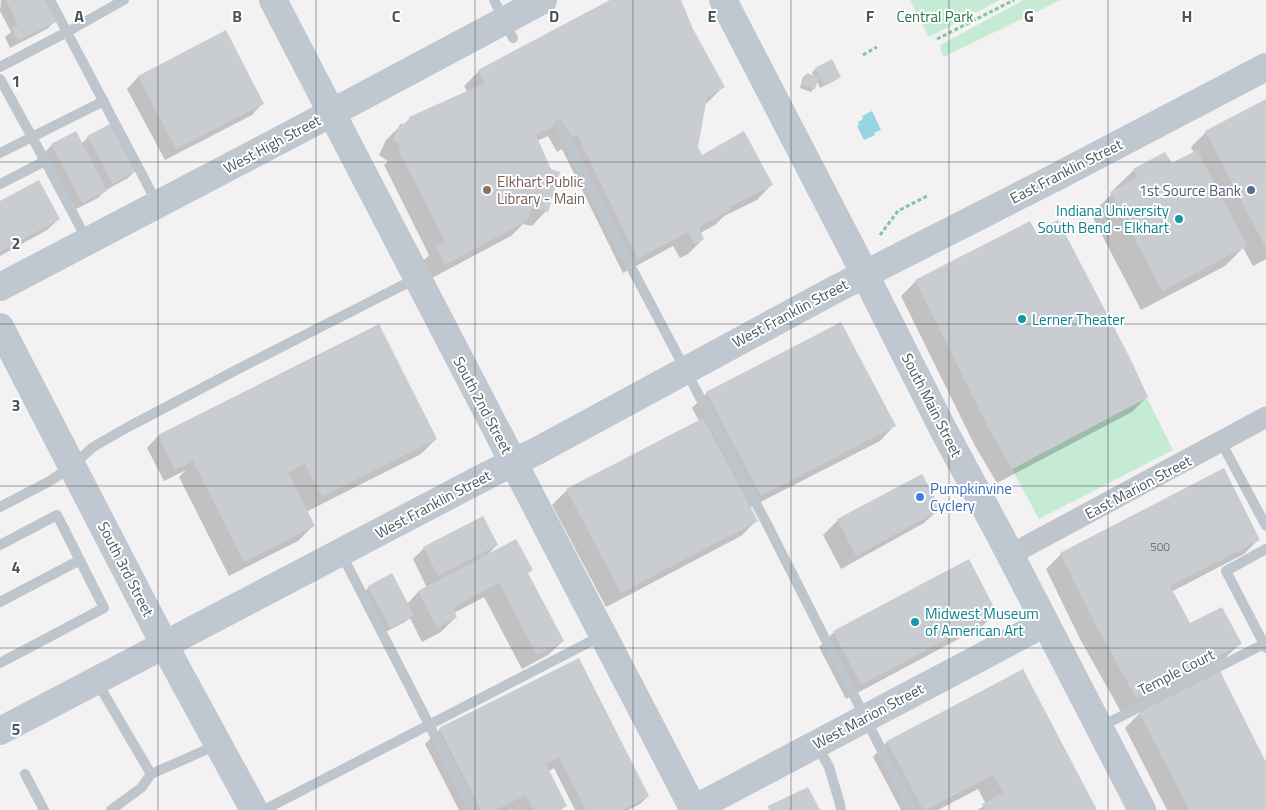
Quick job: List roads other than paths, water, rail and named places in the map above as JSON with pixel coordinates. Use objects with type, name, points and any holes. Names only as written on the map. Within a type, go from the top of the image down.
[{"type":"main road","name":"South 2nd Street","points":[[273,0],[513,463],[604,634],[693,810]]},
{"type":"main road","name":"West High Street","points":[[0,287],[543,0]]},
{"type":"main road","name":"South Main Street","points":[[723,0],[1099,728],[1137,806]]},
{"type":"main road","name":"East Franklin Street","points":[[864,274],[1058,176],[1266,67]]},
{"type":"main road","name":"West Franklin Street","points":[[0,730],[513,463],[864,274]]},
{"type":"main road","name":"South 3rd Street","points":[[0,328],[176,667],[254,810]]},
{"type":"main road","name":"West Marion Street","points":[[693,810],[1045,623]]},
{"type":"street","name":"East Marion Street","points":[[1010,555],[1266,417]]},
{"type":"lane","points":[[50,0],[157,204]]},
{"type":"lane","points":[[0,67],[124,0]]},
{"type":"lane","points":[[0,79],[87,240]]},
{"type":"lane","points":[[0,153],[104,101]]},
{"type":"lane","points":[[559,125],[684,370],[768,526],[912,810]]},
{"type":"lane","points":[[0,184],[45,160]]},
{"type":"lane","points":[[0,507],[50,480],[72,466],[93,447],[128,427],[417,278]]},
{"type":"lane","points":[[1221,442],[1266,526]]},
{"type":"lane","points":[[0,545],[58,516],[104,608],[0,663]]},
{"type":"lane","points":[[1265,645],[1226,571],[1266,549]]},
{"type":"lane","points":[[341,553],[473,810]]},
{"type":"lane","points":[[0,602],[80,560]]},
{"type":"lane","points":[[264,810],[604,634]]},
{"type":"lane","name":"Temple Court","points":[[1099,728],[1265,645]]},
{"type":"lane","points":[[96,680],[151,774]]},
{"type":"lane","points":[[816,744],[829,767],[841,810]]},
{"type":"lane","points":[[111,810],[141,788],[151,774],[218,745]]},
{"type":"lane","points":[[25,774],[44,810]]},
{"type":"water","points":[[872,111],[881,130],[864,140],[857,126],[859,125],[858,122],[863,119],[862,116]]},
{"type":"place","name":"Elkhart Public Library - Main","points":[[487,190]]},
{"type":"place","name":"1st Source Bank","points":[[1251,190]]},
{"type":"place","name":"Indiana University South Bend - Elkhart","points":[[1179,219]]},
{"type":"place","name":"Lerner Theater","points":[[1022,319]]},
{"type":"place","name":"Pumpkinvine Cyclery","points":[[920,497]]},
{"type":"place","name":"Midwest Museum of American Art","points":[[915,622]]},
{"type":"park label","name":"Central Park","points":[[935,16]]}]
